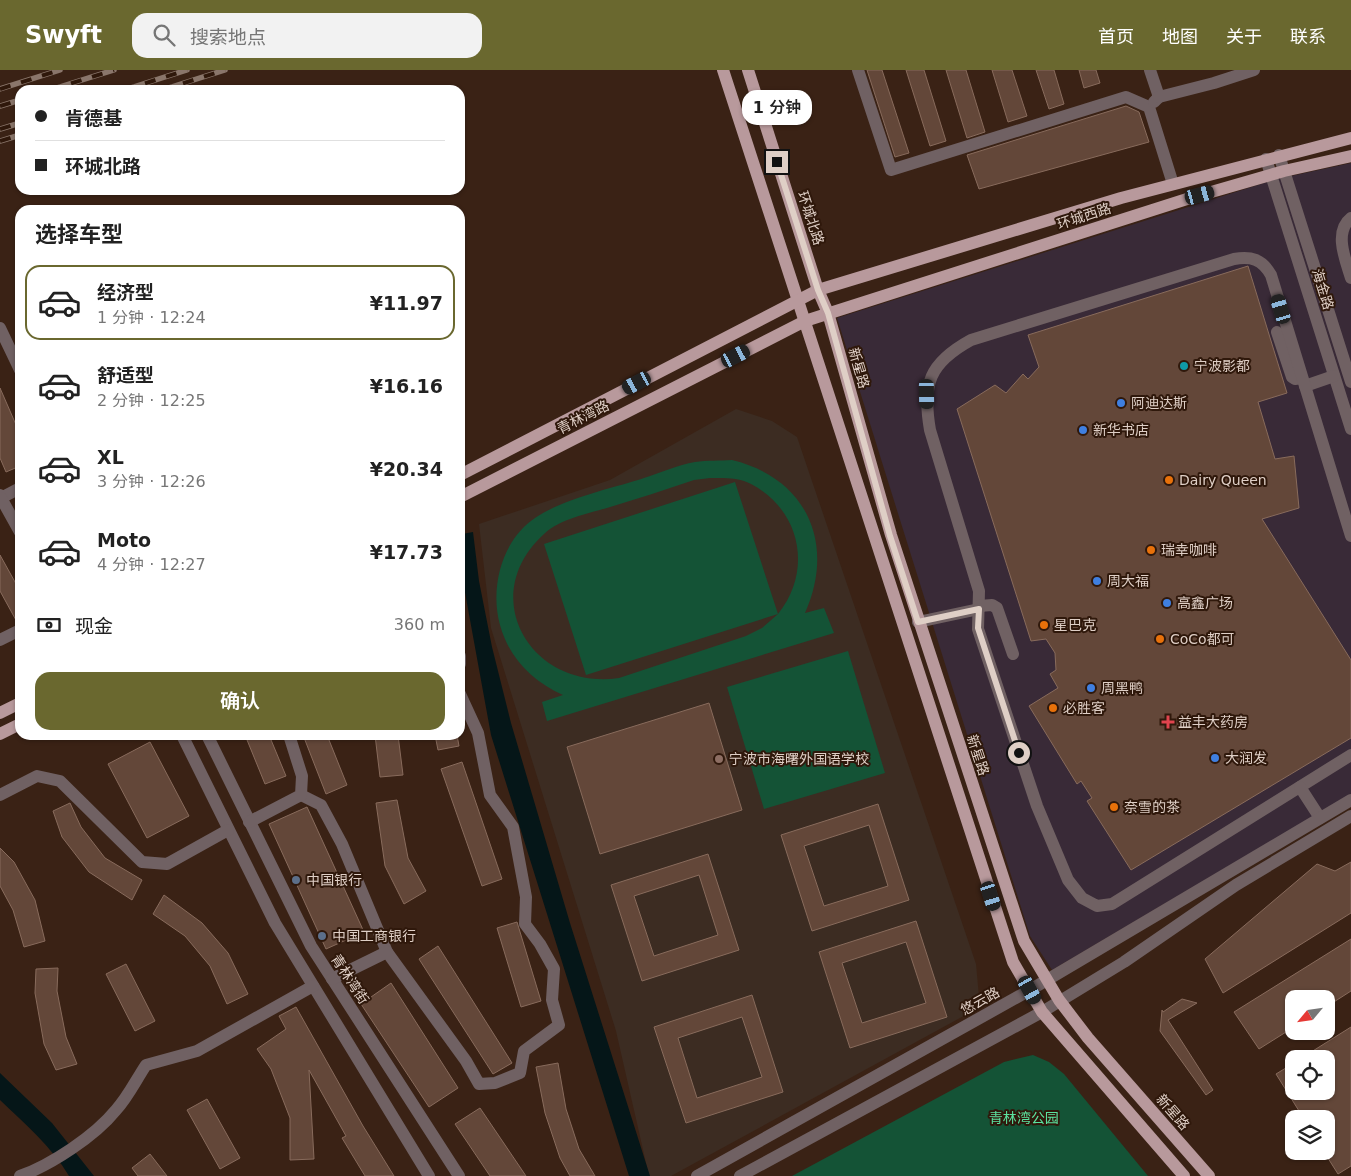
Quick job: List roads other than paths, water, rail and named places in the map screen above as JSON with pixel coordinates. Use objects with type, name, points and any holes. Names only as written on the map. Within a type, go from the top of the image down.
[{"type":"main road","points":[[723,70],[1014,962],[1042,1012],[1184,1176]]},
{"type":"main road","name":"环城北路","points":[[748,70],[818,290]]},
{"type":"main road","name":"青林湾路","points":[[465,472],[797,299],[818,290],[1173,184],[1279,155],[1351,138]]},
{"type":"main road","name":"环城西路","points":[[828,313],[1187,199],[1284,171],[1351,156]]},
{"type":"main road","name":"新星路","points":[[818,290],[828,313],[890,536],[1024,941],[1059,1000],[1088,1038],[1209,1176]]},
{"type":"main road","name":"青林湾路","points":[[465,494],[805,321],[828,313]]},
{"type":"main road","points":[[0,713],[15,706]]},
{"type":"main road","points":[[0,734],[15,726]]},
{"type":"street","points":[[858,70],[891,170],[1126,97],[1149,107],[1173,184]]},
{"type":"street","points":[[1150,70],[1159,97]]},
{"type":"street","points":[[1149,107],[1159,97],[1214,83],[1254,70]]},
{"type":"street","name":"海金路","points":[[1279,155],[1350,374]]},
{"type":"street","name":"海金路","points":[[1266,159],[1351,428]]},
{"type":"street","points":[[1351,218],[1347,221],[1342,236],[1343,251],[1351,278]]},
{"type":"street","points":[[1351,536],[1271,275],[1265,265],[1246,257],[1234,259],[971,340],[950,351],[935,368],[927,394],[927,412],[930,430],[979,591],[978,628],[1037,806],[1068,880],[1082,898],[1097,906],[1112,904],[1351,755]]},
{"type":"street","points":[[0,328],[15,360]]},
{"type":"street","points":[[1278,332],[1292,377],[1304,382],[1334,376]]},
{"type":"street","points":[[15,490],[1,497],[15,523]]},
{"type":"street","points":[[918,622],[992,605],[997,608],[1013,654]]},
{"type":"street","points":[[0,640],[15,632]]},
{"type":"street","points":[[301,795],[321,805],[334,828],[387,952],[461,1053],[479,1084],[495,1083],[520,1073],[524,1051],[559,1025],[552,1000],[554,969],[540,944],[524,924],[526,897],[512,827],[490,795],[478,733],[465,705]]},
{"type":"street","points":[[184,740],[275,924],[429,1176]]},
{"type":"street","name":"青林湾街","points":[[209,740],[311,946],[459,1176]]},
{"type":"street","points":[[291,740],[302,776],[301,795]]},
{"type":"street","points":[[0,795],[36,776],[60,780],[142,862],[167,864],[228,830]]},
{"type":"street","points":[[1300,787],[1320,818]]},
{"type":"street","points":[[249,822],[301,795]]},
{"type":"street","name":"悠云路","points":[[697,1176],[1030,990],[1351,800]]},
{"type":"street","points":[[740,1176],[1042,1012],[1124,962],[1236,885],[1351,816]]},
{"type":"street","points":[[332,979],[387,952]]},
{"type":"street","points":[[20,1176],[39,1169],[79,1143],[116,1111],[146,1065],[197,1051],[313,986]]},
{"type":"railway","points":[[0,89],[60,70]]},
{"type":"railway","points":[[66,85],[114,70]]},
{"type":"railway","points":[[140,85],[187,70]]},
{"type":"railway","points":[[178,85],[225,70]]},
{"type":"railway","points":[[0,106],[15,102]]},
{"type":"railway","points":[[0,129],[15,124]]},
{"type":"railway","points":[[0,141],[15,136]]},
{"type":"place","name":"宁波影都","points":[[1184,366]]},
{"type":"place","name":"阿迪达斯","points":[[1121,403]]},
{"type":"place","name":"新华书店","points":[[1083,430]]},
{"type":"place","name":"Dairy Queen","points":[[1169,480]]},
{"type":"place","name":"瑞幸咖啡","points":[[1151,550]]},
{"type":"place","name":"周大福","points":[[1097,581]]},
{"type":"place","name":"高鑫广场","points":[[1167,603]]},
{"type":"place","name":"星巴克","points":[[1044,625]]},
{"type":"place","name":"CoCo都可","points":[[1160,639]]},
{"type":"place","name":"周黑鸭","points":[[1091,688]]},
{"type":"place","name":"必胜客","points":[[1053,708]]},
{"type":"place","name":"益丰大药房","points":[[1168,722]]},
{"type":"place","name":"大润发","points":[[1215,758]]},
{"type":"place","name":"宁波市海曙外国语学校","points":[[719,759]]},
{"type":"place","name":"奈雪的茶","points":[[1114,807]]},
{"type":"place","name":"中国银行","points":[[296,880]]},
{"type":"place","name":"中国工商银行","points":[[322,936]]},
{"type":"park label","name":"青林湾公园","points":[[1024,1118]]}]
